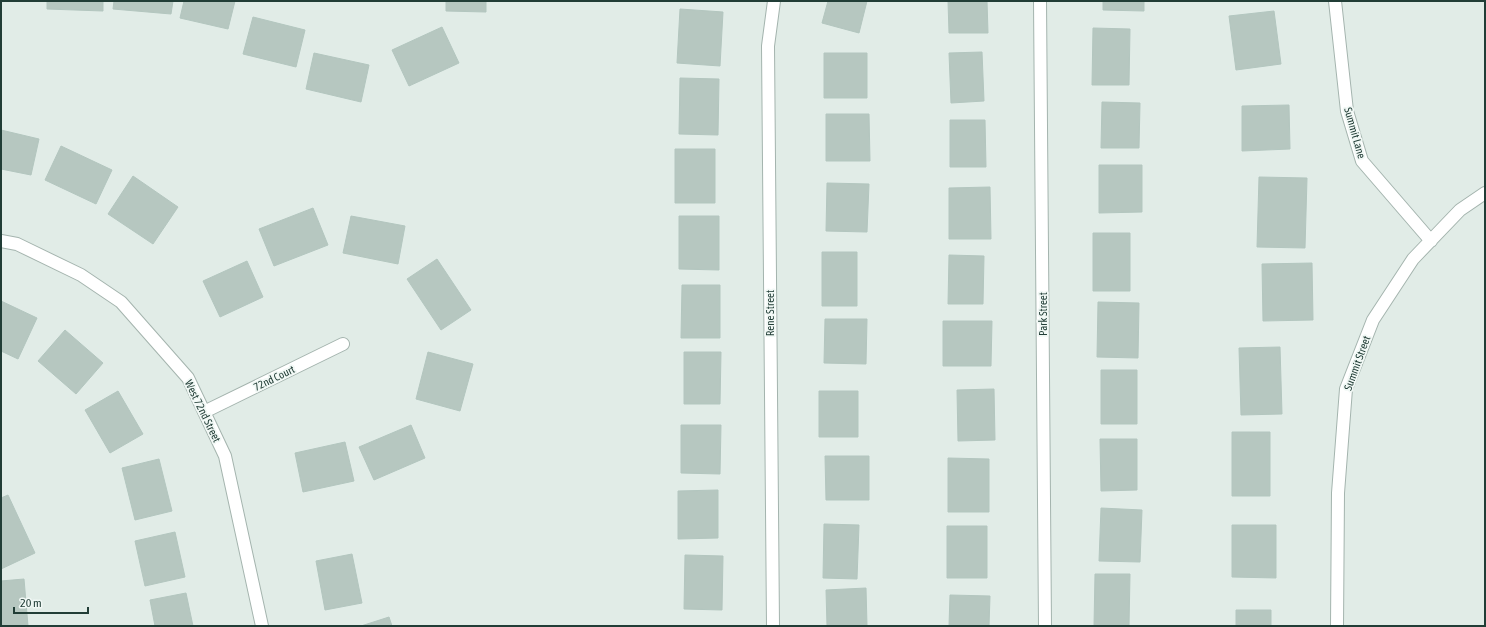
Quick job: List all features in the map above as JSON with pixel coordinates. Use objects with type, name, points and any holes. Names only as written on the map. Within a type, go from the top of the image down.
[{"type":"street","name":"Rene Street","points":[[773,626],[768,46],[774,1]]},
{"type":"street","name":"Park Street","points":[[1040,1],[1045,626]]},
{"type":"street","name":"Summit Lane","points":[[1335,1],[1347,110],[1362,161],[1431,240]]},
{"type":"street","name":"Summit Street","points":[[1337,626],[1338,494],[1346,390],[1373,320],[1413,259],[1460,210],[1485,194]]},
{"type":"street","name":"West 72nd Street","points":[[1,241],[17,244],[81,275],[121,302],[188,378],[225,456],[262,626]]},
{"type":"street","name":"72nd Court","points":[[204,412],[343,344]]},
{"type":"building","points":[[47,1],[103,1],[103,11],[47,9]]},
{"type":"building","points":[[114,1],[173,1],[171,14],[113,9]]},
{"type":"building","points":[[184,1],[235,1],[228,29],[180,18]]},
{"type":"building","points":[[446,1],[486,1],[486,12],[446,11]]},
{"type":"building","points":[[828,1],[867,1],[859,33],[822,23]]},
{"type":"building","points":[[948,1],[987,1],[988,33],[949,33]]},
{"type":"building","points":[[1103,1],[1144,1],[1144,11],[1103,10]]},
{"type":"building","points":[[680,9],[723,12],[720,66],[677,63]]},
{"type":"building","points":[[1274,11],[1281,64],[1236,70],[1229,16]]},
{"type":"building","points":[[253,17],[305,30],[296,67],[243,54]]},
{"type":"building","points":[[442,27],[459,63],[409,86],[392,50]]},
{"type":"building","points":[[1093,28],[1130,29],[1129,85],[1092,85]]},
{"type":"building","points":[[982,52],[984,101],[951,103],[949,53]]},
{"type":"building","points":[[314,53],[369,65],[361,102],[306,89]]},
{"type":"building","points":[[824,53],[867,53],[867,98],[824,98]]},
{"type":"building","points":[[680,78],[719,79],[718,135],[679,134]]},
{"type":"building","points":[[1102,102],[1140,103],[1139,148],[1101,148]]},
{"type":"building","points":[[1289,105],[1290,149],[1242,151],[1242,106]]},
{"type":"building","points":[[826,114],[869,114],[870,161],[826,161]]},
{"type":"building","points":[[950,120],[985,120],[986,167],[950,167]]},
{"type":"building","points":[[1,130],[39,139],[31,175],[1,169]]},
{"type":"building","points":[[61,146],[112,170],[96,204],[45,180]]},
{"type":"building","points":[[675,149],[715,149],[715,203],[675,203]]},
{"type":"building","points":[[1099,165],[1142,165],[1142,212],[1099,213]]},
{"type":"building","points":[[133,176],[178,207],[153,244],[108,214]]},
{"type":"building","points":[[1259,177],[1307,178],[1305,248],[1257,247]]},
{"type":"building","points":[[827,183],[869,184],[867,232],[826,231]]},
{"type":"building","points":[[990,187],[991,239],[949,239],[949,188]]},
{"type":"building","points":[[313,208],[328,245],[274,266],[259,229]]},
{"type":"building","points":[[351,216],[405,226],[398,264],[343,253]]},
{"type":"building","points":[[679,216],[719,216],[719,270],[679,269]]},
{"type":"building","points":[[1093,233],[1130,233],[1130,291],[1093,291]]},
{"type":"building","points":[[822,252],[857,252],[857,306],[822,306]]},
{"type":"building","points":[[949,255],[984,256],[983,304],[948,304]]},
{"type":"building","points":[[437,259],[471,310],[441,330],[407,279]]},
{"type":"building","points":[[247,261],[263,297],[220,317],[203,281]]},
{"type":"building","points":[[1312,263],[1313,320],[1263,321],[1262,264]]},
{"type":"building","points":[[682,285],[720,285],[720,338],[681,338]]},
{"type":"building","points":[[1,301],[37,318],[18,359],[1,351]]},
{"type":"building","points":[[1098,302],[1139,303],[1138,358],[1097,357]]},
{"type":"building","points":[[825,319],[867,319],[866,364],[824,363]]},
{"type":"building","points":[[943,321],[992,321],[991,366],[943,366]]},
{"type":"building","points":[[65,330],[103,363],[76,394],[38,361]]},
{"type":"building","points":[[1280,347],[1282,414],[1241,415],[1239,348]]},
{"type":"building","points":[[428,352],[473,364],[460,411],[416,399]]},
{"type":"building","points":[[684,352],[721,352],[720,404],[684,404]]},
{"type":"building","points":[[1101,370],[1137,370],[1137,424],[1101,424]]},
{"type":"building","points":[[994,389],[995,440],[958,441],[957,390]]},
{"type":"building","points":[[118,391],[143,434],[110,453],[85,410]]},
{"type":"building","points":[[819,391],[858,391],[858,437],[819,437]]},
{"type":"building","points":[[411,425],[425,458],[374,480],[359,447]]},
{"type":"building","points":[[681,425],[721,425],[720,474],[681,473]]},
{"type":"building","points":[[1232,432],[1270,432],[1270,496],[1232,496]]},
{"type":"building","points":[[1100,439],[1137,439],[1137,490],[1101,491]]},
{"type":"building","points":[[345,442],[354,481],[303,492],[295,453]]},
{"type":"building","points":[[825,456],[869,456],[869,500],[826,500]]},
{"type":"building","points":[[948,458],[989,459],[989,512],[948,512]]},
{"type":"building","points":[[159,459],[172,511],[135,520],[122,468]]},
{"type":"building","points":[[718,490],[718,538],[678,539],[678,491]]},
{"type":"building","points":[[8,495],[35,553],[1,569],[1,498]]},
{"type":"building","points":[[1101,508],[1142,510],[1140,562],[1099,561]]},
{"type":"building","points":[[824,524],[859,525],[857,579],[823,578]]},
{"type":"building","points":[[1232,525],[1276,525],[1276,578],[1232,577]]},
{"type":"building","points":[[947,526],[987,526],[987,578],[947,578]]},
{"type":"building","points":[[175,532],[185,577],[145,586],[135,541]]},
{"type":"building","points":[[352,554],[362,603],[325,610],[316,561]]},
{"type":"building","points":[[685,555],[723,556],[722,610],[684,609]]},
{"type":"building","points":[[1095,574],[1130,574],[1129,626],[1094,626]]},
{"type":"building","points":[[24,579],[28,626],[1,626],[1,581]]},
{"type":"building","points":[[866,588],[867,626],[827,626],[826,590]]},
{"type":"building","points":[[186,593],[193,626],[155,626],[150,600]]},
{"type":"building","points":[[950,595],[990,596],[989,626],[949,626]]},
{"type":"building","points":[[1236,610],[1271,610],[1271,626],[1236,626]]},
{"type":"building","points":[[389,617],[392,626],[361,626]]}]
